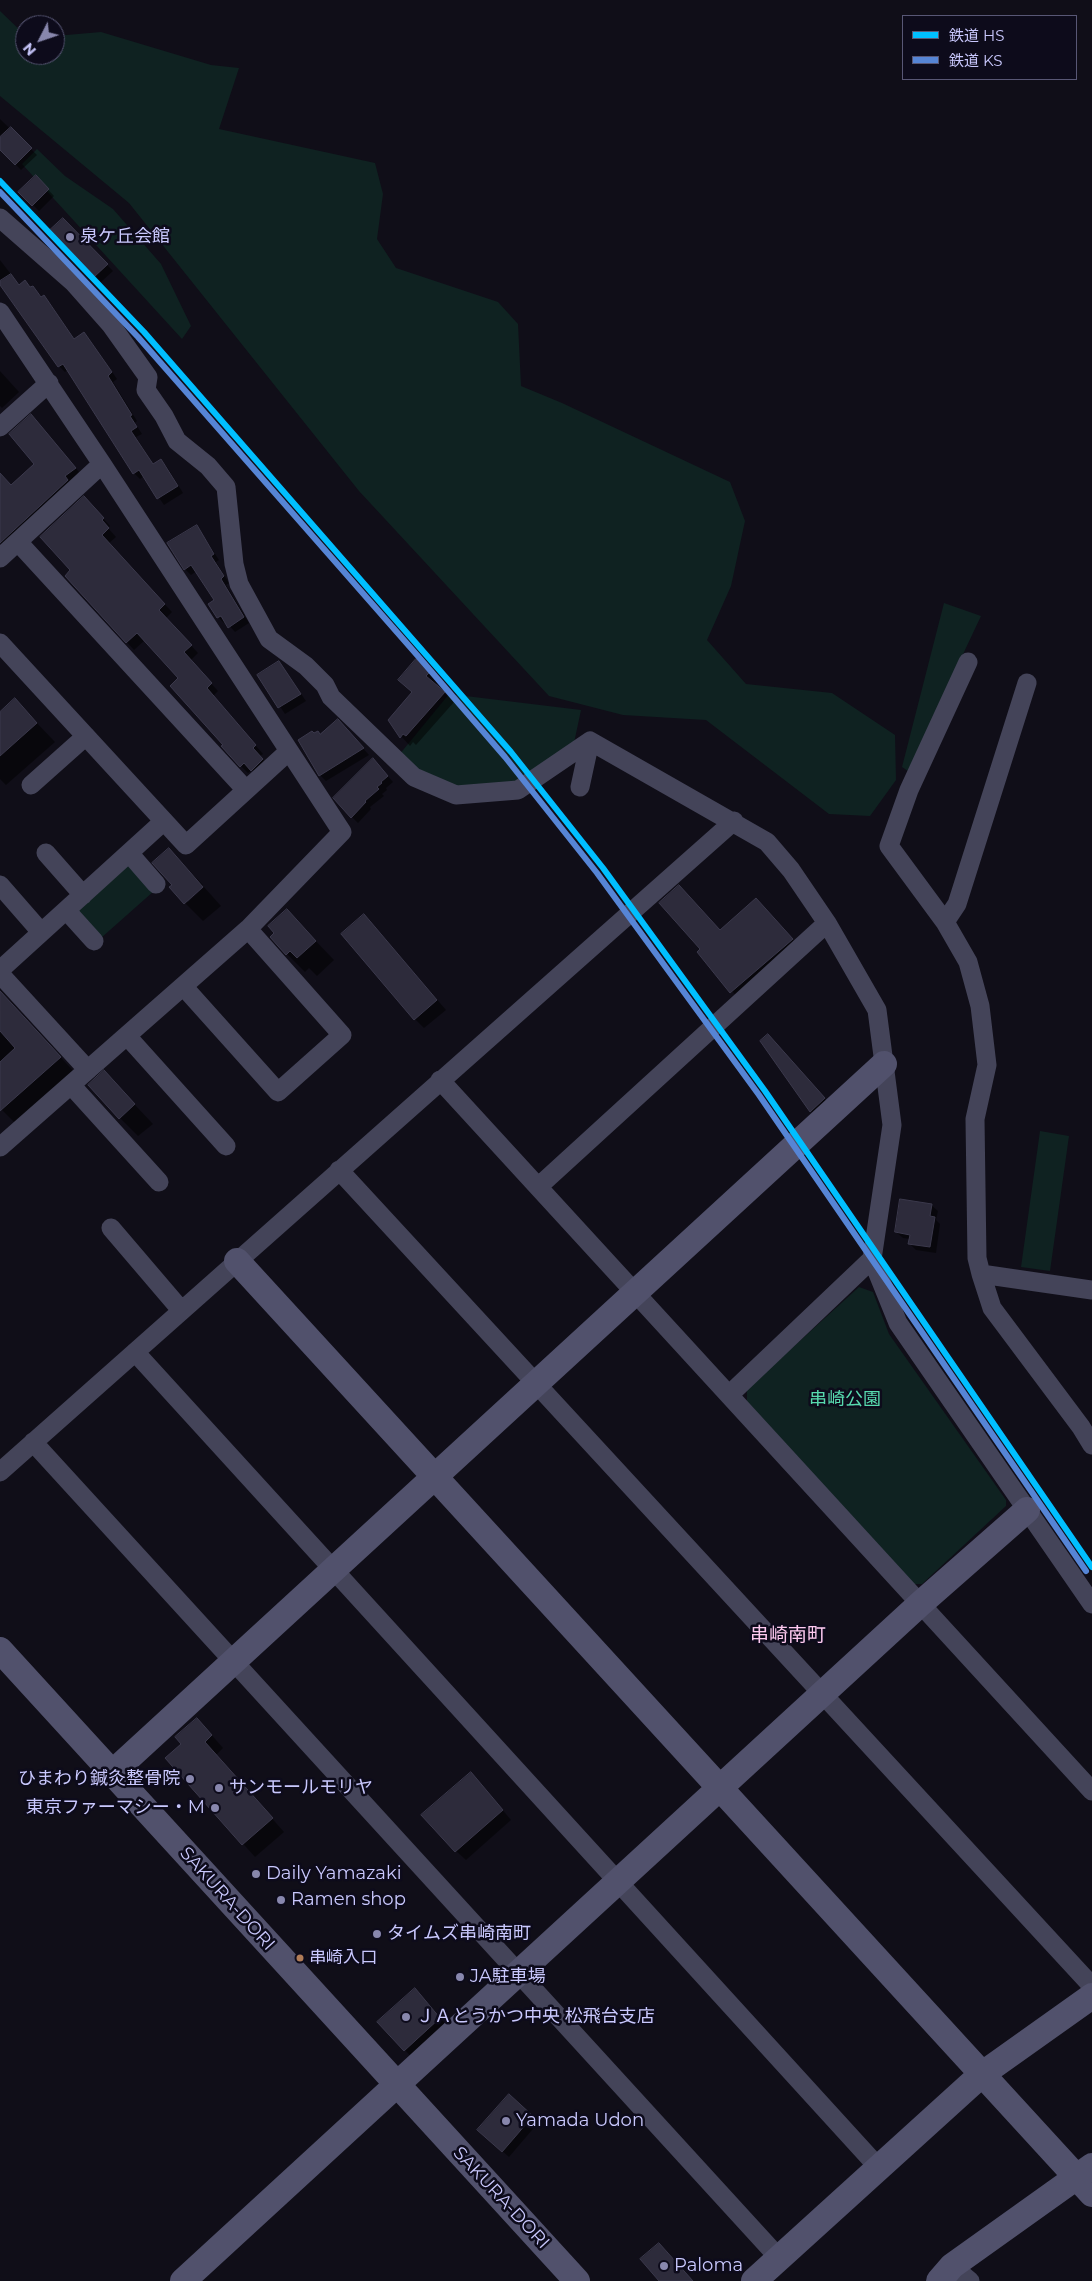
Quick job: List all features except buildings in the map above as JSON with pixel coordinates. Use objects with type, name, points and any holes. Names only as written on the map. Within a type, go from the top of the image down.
[{"type":"street","points":[[0,218],[74,282],[111,325],[148,377],[146,390],[164,416],[177,441],[208,466],[226,487],[234,564],[239,584],[269,639],[306,666],[325,685],[331,696],[414,777],[456,795],[518,790],[590,740]]},
{"type":"street","points":[[0,312],[49,383],[342,832],[248,929],[0,1147]]},
{"type":"street","points":[[0,427],[49,383]]},
{"type":"street","points":[[0,558],[102,464]]},
{"type":"street","points":[[18,542],[246,790]]},
{"type":"street","points":[[0,643],[186,845],[289,751]]},
{"type":"street","points":[[968,662],[909,790],[889,846],[945,922],[968,962],[980,1006],[987,1065],[975,1119],[977,1258],[992,1308],[1081,1427],[1092,1445]]},
{"type":"street","points":[[945,922],[957,904],[1027,683]]},
{"type":"street","points":[[31,785],[86,736]]},
{"type":"street","points":[[580,787],[590,740]]},
{"type":"street","points":[[590,740],[734,821],[767,842],[791,870],[827,924],[877,1010],[892,1125],[872,1259],[898,1322],[1092,1604]]},
{"type":"street","points":[[0,970],[164,821]]},
{"type":"street","points":[[0,1472],[734,821]]},
{"type":"street","points":[[46,853],[83,895]]},
{"type":"street","points":[[129,853],[156,884]]},
{"type":"street","points":[[0,885],[41,932]]},
{"type":"street","points":[[66,910],[94,941]]},
{"type":"street","points":[[538,1187],[827,924]]},
{"type":"street","points":[[183,986],[278,1092],[342,1035],[248,929]]},
{"type":"street","points":[[0,974],[88,1070]]},
{"type":"street","points":[[127,1036],[226,1146]]},
{"type":"street","points":[[112,1773],[884,1064]]},
{"type":"street","points":[[440,1080],[1092,1791]]},
{"type":"street","points":[[71,1085],[159,1182]]},
{"type":"street","points":[[339,1170],[1092,1986]]},
{"type":"street","points":[[111,1228],[181,1310]]},
{"type":"street","points":[[729,1395],[872,1259]]},
{"type":"street","points":[[237,1261],[982,2075],[1086,2179],[954,2276]]},
{"type":"street","points":[[981,1274],[1092,1290]]},
{"type":"street","points":[[135,1352],[879,2168]]},
{"type":"street","points":[[33,1442],[779,2258]]},
{"type":"street","points":[[183,2281],[920,1604],[1027,1510]]},
{"type":"street","name":"SAKURA-DORI","points":[[0,1650],[577,2281]]},
{"type":"street","points":[[754,2281],[982,2075],[1092,1996]]},
{"type":"green space","points":[[0,11],[15,25],[15,65],[65,65],[65,35],[101,32],[211,65],[239,68],[219,129],[375,163],[383,194],[377,239],[396,268],[498,302],[518,324],[521,386],[562,403],[730,482],[745,521],[731,586],[707,640],[746,684],[832,693],[895,735],[896,780],[870,816],[829,814],[706,720],[623,715],[549,696],[359,491],[129,203],[0,96]]},
{"type":"green space","points":[[37,149],[65,176],[113,209],[161,264],[191,326],[182,339],[22,164]]},
{"type":"green space","points":[[944,603],[981,616],[908,771],[902,767]]},
{"type":"green space","points":[[449,694],[581,710],[574,743],[511,786],[457,791],[417,773],[399,755]]},
{"type":"green space","points":[[126,865],[131,865],[154,891],[101,938],[78,912],[79,906]]},
{"type":"green space","points":[[1040,1131],[1069,1136],[1050,1271],[1021,1267]]},
{"type":"green space","name":"串崎公園","points":[[859,1287],[873,1292],[889,1334],[1006,1500],[1006,1506],[922,1584],[914,1584],[747,1402],[747,1389]]},
{"type":"rail line","name":"HS","points":[[0,181],[144,332],[511,752],[603,868],[765,1091],[1092,1567]]},
{"type":"rail line","name":"KS","points":[[0,192],[138,337],[417,655],[505,757],[597,873],[759,1095],[1086,1571]]},
{"type":"place","name":"泉ケ丘会館","points":[[70,237]]},
{"type":"place","name":"ひまわり鍼灸整骨院","points":[[190,1779]]},
{"type":"place","name":"サンモールモリヤ","points":[[219,1788]]},
{"type":"place","name":"東京ファーマシー・M","points":[[215,1808]]},
{"type":"place","name":"Daily Yamazaki","points":[[256,1874]]},
{"type":"place","name":"Ramen shop","points":[[281,1900]]},
{"type":"place","name":"タイムズ串崎南町","points":[[377,1934]]},
{"type":"place","name":"串崎入口","points":[[300,1958]]},
{"type":"place","name":"JA駐車場","points":[[460,1977]]},
{"type":"place","name":"ＪＡとうかつ中央 松飛台支店","points":[[406,2017]]},
{"type":"place","name":"Yamada Udon","points":[[506,2121]]},
{"type":"place","name":"Paloma","points":[[664,2266]]},
{"type":"district","name":"串崎南町","points":[[788,1635]]}]
